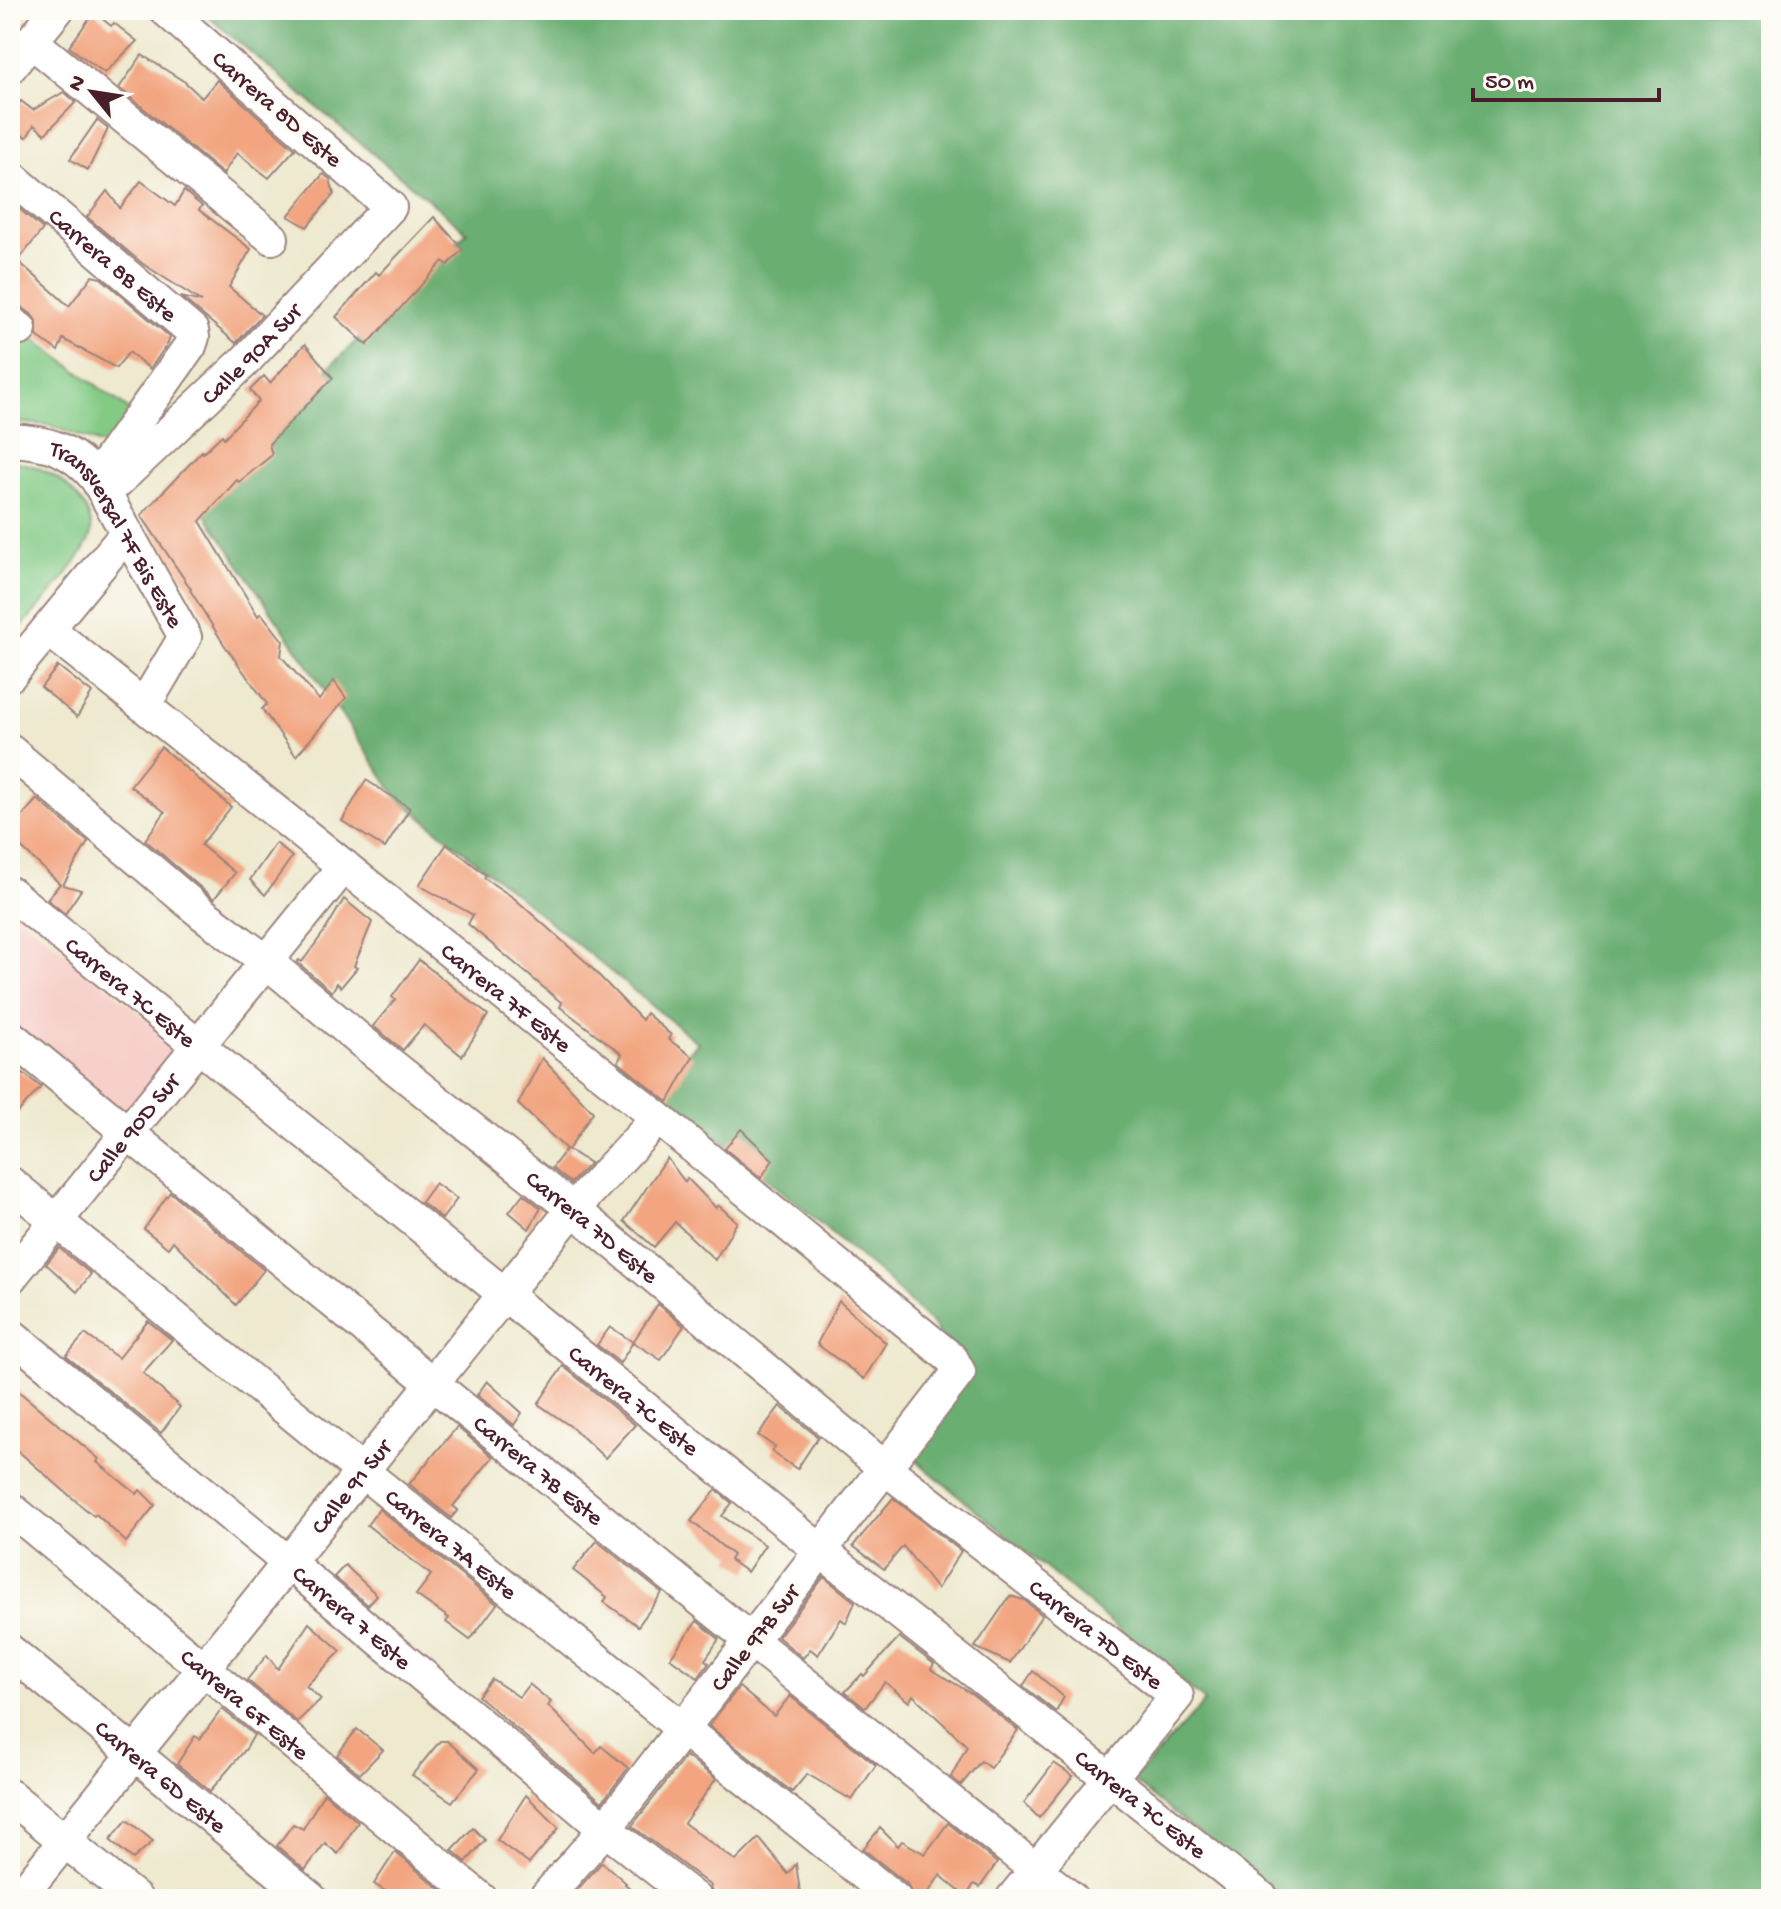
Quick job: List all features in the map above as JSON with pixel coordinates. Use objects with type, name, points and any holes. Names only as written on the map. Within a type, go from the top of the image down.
[{"type":"street","points":[[10,67],[57,10]]},
{"type":"street","name":"Carrera 8D Este","points":[[166,10],[390,207]]},
{"type":"street","points":[[31,41],[272,238]]},
{"type":"street","name":"Carrera 8B Este","points":[[10,176],[192,331],[190,346],[100,485]]},
{"type":"street","name":"Calle 90A Sur","points":[[100,485],[244,362],[390,207]]},
{"type":"street","name":"Transversal 7F Bis Este","points":[[10,440],[43,442],[81,461],[100,485],[185,637],[145,704]]},
{"type":"street","points":[[10,675],[127,533]]},
{"type":"street","name":"Carrera 7F Este","points":[[48,629],[658,1118],[952,1359],[959,1372]]},
{"type":"street","name":"Carrera 7D Este","points":[[10,751],[203,914],[266,961],[573,1209],[885,1468],[1177,1696],[1111,1778]]},
{"type":"street","name":"Calle 90D Sur","points":[[10,1278],[344,866]]},
{"type":"street","name":"Carrera 7C Este","points":[[10,893],[821,1551],[1263,1899]]},
{"type":"street","name":"Carrera 7B Este","points":[[10,1036],[433,1384],[1072,1899]]},
{"type":"street","name":"Calle 91 Sur","points":[[18,1899],[573,1209],[658,1118]]},
{"type":"street","name":"Carrera 7A Este","points":[[10,1183],[363,1472],[895,1899]]},
{"type":"street","name":"Carrera 7 Este","points":[[10,1334],[605,1829],[695,1899]]},
{"type":"street","name":"Calle 97B Sur","points":[[544,1899],[605,1829],[959,1372]]},
{"type":"street","name":"Carrera 6F Este","points":[[10,1508],[481,1899]]},
{"type":"street","name":"Carrera 6D Este","points":[[10,1651],[311,1899]]},
{"type":"street","points":[[1012,1899],[1111,1778]]},
{"type":"street","points":[[10,1796],[136,1899]]},
{"type":"shaded area","points":[[10,908],[184,1049],[129,1117],[10,1020]]},
{"type":"green space","points":[[200,10],[1771,10],[1771,1899],[1280,1899],[1133,1781],[1205,1701],[911,1456],[968,1376],[933,1325],[885,1278],[656,1085],[698,1043],[397,797],[195,499],[467,232]]},
{"type":"green space","points":[[10,321],[136,415],[111,448],[49,425],[10,422]]},
{"type":"green space","points":[[10,460],[41,469],[69,488],[88,513],[91,532],[69,571],[10,640]]},
{"type":"building","points":[[94,12],[137,41],[105,73],[69,47]]},
{"type":"building","points":[[142,55],[185,82],[202,98],[217,80],[295,149],[269,178],[237,153],[223,174],[119,88]]},
{"type":"building","points":[[64,92],[76,102],[45,134],[34,125],[27,137],[10,131],[10,115],[21,101],[33,110]]},
{"type":"building","points":[[97,120],[108,129],[88,170],[70,159]]},
{"type":"building","points":[[323,174],[330,179],[334,194],[307,227],[288,216]]},
{"type":"building","points":[[141,181],[175,206],[184,191],[202,206],[199,210],[251,249],[229,287],[262,315],[236,343],[181,297],[202,302],[143,264],[87,217],[107,191],[120,208]]},
{"type":"building","points":[[10,201],[43,229],[18,261],[69,306],[92,276],[101,278],[170,337],[150,369],[129,352],[116,368],[63,339],[58,351],[37,336],[37,322],[31,314],[10,303]]},
{"type":"building","points":[[434,217],[463,249],[448,265],[443,261],[367,345],[336,317],[376,272],[379,275]]},
{"type":"building","points":[[305,344],[333,378],[269,444],[272,455],[239,482],[237,480],[200,521],[258,616],[261,613],[283,641],[281,656],[319,700],[334,681],[346,698],[296,756],[262,709],[267,704],[225,646],[141,515],[202,451],[222,435],[224,438],[259,401],[250,390],[264,376],[270,383]]},
{"type":"building","points":[[58,666],[92,693],[77,717],[41,687]]},
{"type":"building","points":[[161,747],[231,807],[201,845],[235,873],[214,899],[145,840],[165,812],[130,786]]},
{"type":"building","points":[[366,780],[410,808],[385,848],[342,821]]},
{"type":"building","points":[[37,799],[88,842],[63,885],[81,890],[65,914],[47,899],[60,884],[10,837],[10,830]]},
{"type":"building","points":[[276,843],[292,857],[265,895],[250,880]]},
{"type":"building","points":[[447,844],[585,961],[642,1020],[646,1013],[671,1035],[668,1039],[693,1057],[668,1102],[618,1062],[622,1054],[560,1007],[562,1003],[468,924],[473,915],[419,885]]},
{"type":"building","points":[[344,899],[372,922],[354,966],[357,968],[341,987],[337,983],[332,992],[297,962],[302,962]]},
{"type":"building","points":[[419,960],[488,1015],[462,1056],[424,1025],[403,1050],[373,1026],[395,1000],[392,997]]},
{"type":"building","points":[[542,1058],[593,1112],[568,1150],[590,1163],[571,1183],[552,1168],[566,1149],[518,1104]]},
{"type":"building","points":[[10,1063],[41,1087],[10,1121]]},
{"type":"building","points":[[741,1129],[773,1160],[761,1178],[725,1149]]},
{"type":"building","points":[[667,1158],[685,1182],[687,1178],[716,1208],[718,1205],[737,1222],[715,1260],[675,1222],[654,1247],[624,1221]]},
{"type":"building","points":[[435,1183],[457,1199],[442,1219],[421,1202]]},
{"type":"building","points":[[170,1192],[264,1270],[236,1305],[173,1241],[168,1248],[144,1229]]},
{"type":"building","points":[[523,1194],[541,1208],[529,1229],[509,1212]]},
{"type":"building","points":[[59,1248],[91,1274],[77,1292],[46,1264]]},
{"type":"building","points":[[839,1301],[886,1343],[864,1379],[817,1344]]},
{"type":"building","points":[[658,1304],[684,1326],[661,1360],[633,1342]]},
{"type":"building","points":[[148,1321],[172,1340],[143,1373],[180,1407],[161,1433],[66,1356],[85,1334],[118,1358]]},
{"type":"building","points":[[610,1327],[633,1342],[620,1363],[597,1345]]},
{"type":"building","points":[[563,1366],[635,1425],[605,1458],[573,1428],[538,1404]]},
{"type":"building","points":[[487,1381],[522,1413],[514,1425],[477,1395]]},
{"type":"building","points":[[10,1384],[99,1459],[97,1462],[137,1494],[140,1490],[155,1505],[126,1542],[10,1444]]},
{"type":"building","points":[[780,1406],[818,1437],[797,1469],[772,1452],[775,1447],[758,1435]]},
{"type":"building","points":[[457,1427],[493,1457],[453,1506],[458,1510],[451,1518],[409,1484]]},
{"type":"building","points":[[716,1490],[732,1503],[722,1516],[765,1545],[747,1572],[730,1560],[733,1555],[691,1521]]},
{"type":"building","points":[[893,1498],[961,1551],[937,1589],[903,1546],[884,1569],[853,1546]]},
{"type":"building","points":[[379,1509],[497,1604],[470,1640],[446,1622],[449,1618],[416,1595],[431,1575],[367,1525]]},
{"type":"building","points":[[597,1541],[662,1593],[638,1626],[604,1602],[607,1597],[573,1570]]},
{"type":"building","points":[[345,1565],[377,1595],[368,1605],[334,1577]]},
{"type":"building","points":[[824,1577],[855,1602],[846,1623],[841,1619],[818,1655],[810,1649],[803,1658],[778,1637]]},
{"type":"building","points":[[1010,1596],[1024,1600],[1042,1615],[1010,1663],[975,1647]]},
{"type":"building","points":[[697,1621],[719,1639],[705,1660],[709,1663],[698,1678],[670,1658]]},
{"type":"building","points":[[309,1623],[341,1651],[306,1686],[321,1699],[297,1722],[247,1680],[267,1655],[278,1669]]},
{"type":"building","points":[[899,1637],[934,1664],[931,1669],[972,1694],[1018,1730],[990,1768],[981,1761],[961,1785],[951,1777],[967,1746],[913,1695],[909,1702],[885,1682],[865,1708],[845,1692]]},
{"type":"building","points":[[1033,1671],[1064,1697],[1056,1712],[1023,1686]]},
{"type":"building","points":[[492,1679],[519,1697],[529,1684],[551,1702],[548,1706],[595,1753],[601,1746],[628,1768],[602,1802],[478,1696]]},
{"type":"building","points":[[739,1687],[774,1716],[790,1696],[876,1765],[852,1800],[807,1774],[792,1792],[709,1726]]},
{"type":"building","points":[[222,1709],[254,1735],[210,1791],[177,1764],[195,1736],[200,1739]]},
{"type":"building","points":[[357,1729],[383,1750],[360,1774],[337,1755]]},
{"type":"building","points":[[440,1741],[447,1741],[479,1769],[452,1802],[412,1775]]},
{"type":"building","points":[[686,1756],[716,1779],[684,1823],[736,1861],[759,1838],[788,1874],[796,1864],[801,1899],[722,1899],[712,1892],[711,1886],[632,1826]]},
{"type":"building","points":[[1054,1763],[1073,1776],[1039,1818],[1024,1803]]},
{"type":"building","points":[[324,1793],[358,1822],[338,1854],[325,1843],[305,1870],[277,1846],[293,1824],[303,1829]]},
{"type":"building","points":[[526,1795],[559,1828],[529,1864],[497,1840]]},
{"type":"building","points":[[127,1820],[153,1841],[133,1859],[110,1840]]},
{"type":"building","points":[[948,1823],[997,1863],[980,1887],[974,1884],[966,1897],[940,1875],[924,1899],[914,1899],[907,1884],[863,1849],[880,1828],[898,1846],[902,1841],[925,1854]]},
{"type":"building","points":[[473,1828],[485,1840],[466,1862],[452,1850]]},
{"type":"building","points":[[395,1852],[446,1894],[443,1899],[398,1899],[374,1884]]},
{"type":"building","points":[[602,1862],[625,1884],[643,1899],[569,1899]]}]
